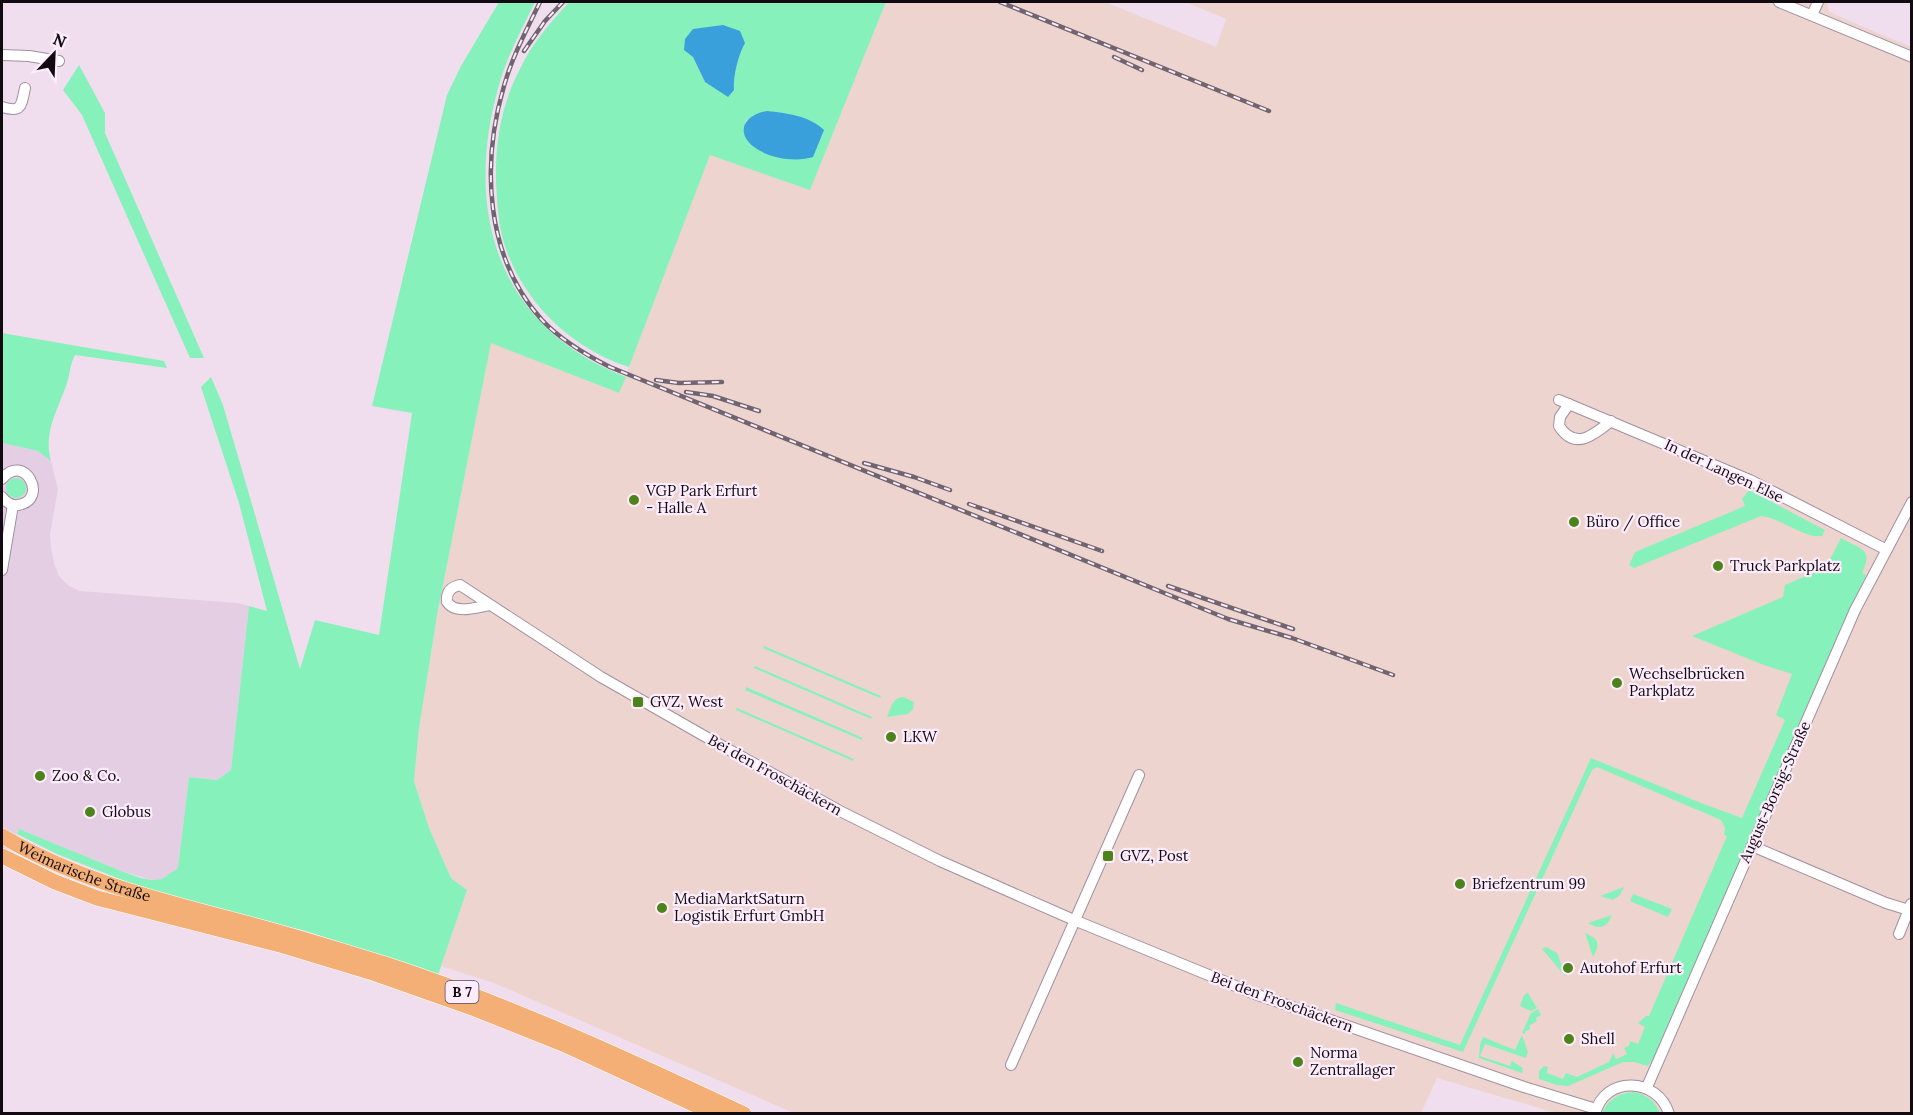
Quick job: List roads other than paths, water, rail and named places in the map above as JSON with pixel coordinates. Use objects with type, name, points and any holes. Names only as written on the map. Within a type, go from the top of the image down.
[{"type":"highway","name":"Weimarische Straße","points":[[2,836],[28,852],[67,869],[134,893],[281,932],[391,966],[477,997],[572,1035],[744,1113]]},
{"type":"highway","name":"Weimarische Straße","points":[[2,856],[77,891],[284,946],[370,972],[475,1009],[563,1044],[715,1113]]},
{"type":"street","points":[[1779,2],[1911,57]]},
{"type":"street","points":[[1812,15],[1818,2]]},
{"type":"street","points":[[2,55],[29,56],[59,61]]},
{"type":"street","points":[[2,107],[13,110],[21,106],[25,88]]},
{"type":"street","name":"In der Langen Else","points":[[1611,421],[1594,435],[1578,440],[1564,434],[1559,426],[1564,402],[1611,421],[1750,480],[1885,549]]},
{"type":"street","points":[[2,479],[9,472],[20,471],[26,474],[33,483],[29,499],[19,505],[14,505],[2,497]]},
{"type":"street","name":"August-Borsig-Straße","points":[[1647,1087],[1855,610],[1911,502]]},
{"type":"street","points":[[2,570],[14,505]]},
{"type":"street","name":"Bei den Froschäckern","points":[[490,605],[600,677],[811,795],[940,861],[1074,920],[1255,994],[1595,1111]]},
{"type":"street","points":[[1011,1065],[1139,775]]},
{"type":"street","points":[[1752,846],[1886,903],[1910,908],[1899,934]]},
{"type":"street","points":[[1595,1111],[1610,1091],[1622,1086],[1635,1085],[1647,1087],[1659,1095],[1669,1113]]},
{"type":"water","points":[[723,25],[740,31],[745,43],[737,66],[734,90],[728,97],[705,82],[693,57],[684,50],[685,39],[693,29]]},
{"type":"water","points":[[767,111],[805,118],[824,130],[813,157],[785,159],[763,152],[750,143],[745,137],[744,126],[752,117]]},
{"type":"railway","points":[[540,2],[507,75],[492,147],[491,178],[493,209],[499,239],[509,268],[523,295],[542,320],[557,334],[610,367],[1228,619],[1292,638],[1393,675]]},
{"type":"railway","points":[[524,51],[545,21],[563,2]]},
{"type":"railway","points":[[1000,2],[1269,111]]},
{"type":"railway","points":[[1114,57],[1142,70]]},
{"type":"railway","points":[[656,380],[679,383],[722,382]]},
{"type":"railway","points":[[686,392],[713,396],[759,411]]},
{"type":"railway","points":[[864,463],[950,490]]},
{"type":"railway","points":[[969,504],[1102,551]]},
{"type":"railway","points":[[1168,586],[1293,629]]},
{"type":"place","name":"VGP Park Erfurt - Halle A","points":[[634,500]]},
{"type":"place","name":"Büro / Office","points":[[1574,522]]},
{"type":"place","name":"Truck Parkplatz","points":[[1718,566]]},
{"type":"place","name":"Wechselbrücken Parkplatz","points":[[1617,683]]},
{"type":"place","name":"GVZ, West","points":[[638,702]]},
{"type":"place","name":"LKW","points":[[891,737]]},
{"type":"place","name":"Zoo & Co.","points":[[40,776]]},
{"type":"place","name":"Globus","points":[[90,812]]},
{"type":"place","name":"GVZ, Post","points":[[1108,856]]},
{"type":"place","name":"Briefzentrum 99","points":[[1460,884]]},
{"type":"place","name":"MediaMarktSaturn Logistik Erfurt GmbH","points":[[662,908]]},
{"type":"place","name":"Autohof Erfurt","points":[[1568,968]]},
{"type":"place","name":"Shell","points":[[1569,1039]]},
{"type":"place","name":"Norma Zentrallager","points":[[1298,1062]]}]
